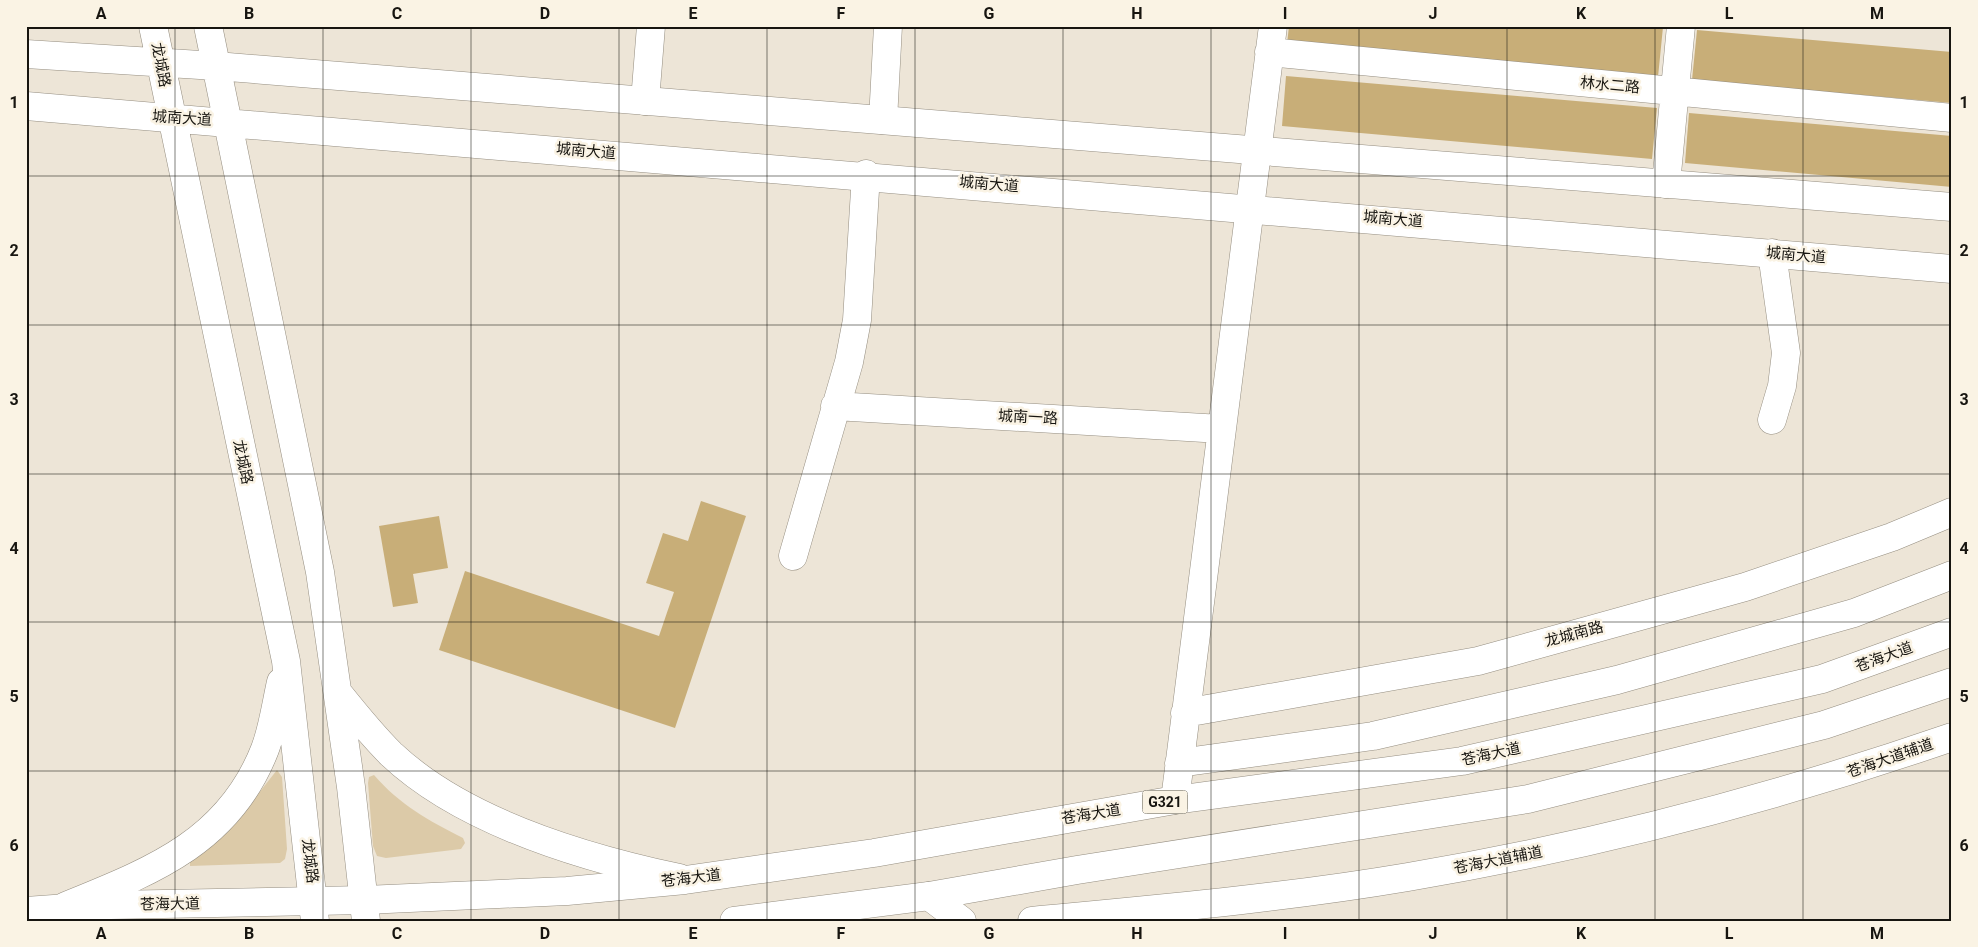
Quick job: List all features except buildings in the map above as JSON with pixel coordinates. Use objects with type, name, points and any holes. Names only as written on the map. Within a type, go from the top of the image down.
[{"type":"main road","name":"龙城路","points":[[153,26],[170,118],[286,661],[315,911]]},
{"type":"main road","points":[[208,26],[320,572],[338,692],[365,911]]},
{"type":"main road","points":[[645,101],[650,26]]},
{"type":"main road","points":[[883,120],[888,26]]},
{"type":"main road","points":[[1666,184],[1681,26]]},
{"type":"main road","points":[[1175,800],[1250,206],[1255,150],[1271,39]]},
{"type":"main road","name":"林水二路","points":[[1271,39],[1675,91],[1952,118]]},
{"type":"main road","points":[[26,54],[216,66],[1952,207]]},
{"type":"main road","name":"城南大道","points":[[26,106],[1250,206],[1952,269]]},
{"type":"main road","points":[[793,556],[849,362],[857,320],[866,174]]},
{"type":"main road","points":[[1772,253],[1786,353],[1782,386],[1772,420]]},
{"type":"main road","name":"城南一路","points":[[835,406],[1221,429]]},
{"type":"main road","name":"龙城南路","points":[[1186,713],[1478,661],[1745,587],[1892,537],[1952,512]]},
{"type":"main road","points":[[1180,763],[1292,749],[1373,736],[1617,680],[1854,613],[1952,575]]},
{"type":"main road","name":"苍海大道","points":[[26,911],[110,905],[365,911],[686,880],[874,853],[1175,800],[1462,761],[1822,679],[1952,632]]},
{"type":"main road","points":[[60,908],[127,881],[176,856],[204,836],[224,817],[248,785],[265,748],[286,661]]},
{"type":"main road","points":[[734,921],[929,896],[1078,870],[1528,799],[1824,725],[1952,682]]},
{"type":"main road","points":[[338,692],[363,724],[392,755],[428,782],[489,818],[560,846],[624,866],[686,880]]},
{"type":"main road","name":"苍海大道辅道","points":[[1032,921],[1188,906],[1407,877],[1583,844],[1845,774],[1952,737]]},
{"type":"main road","points":[[929,896],[962,921]]},
{"type":"shaded area","points":[[277,770],[282,777],[287,849],[285,859],[280,863],[190,866],[190,860],[228,832]]},
{"type":"shaded area","points":[[374,775],[394,795],[415,811],[463,838],[465,843],[461,849],[386,858],[377,856],[373,846],[368,783],[369,777]]}]
